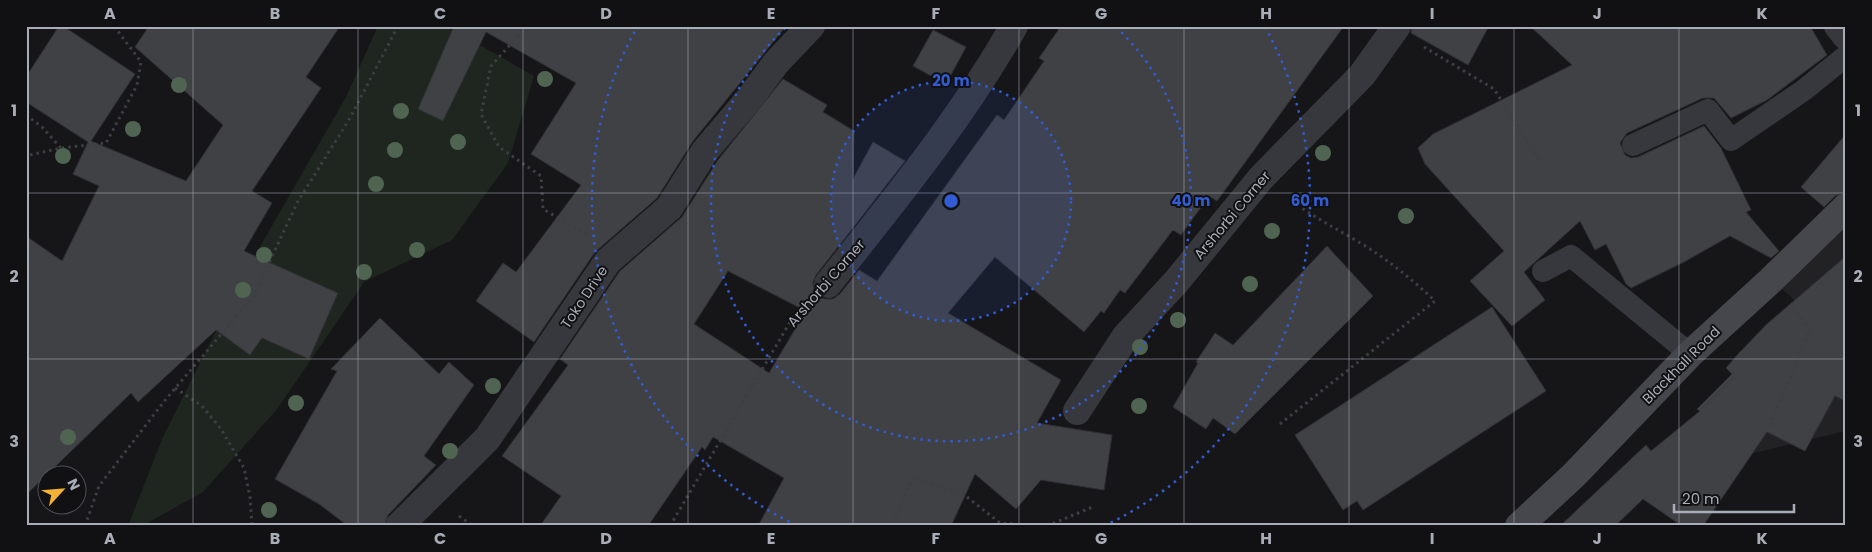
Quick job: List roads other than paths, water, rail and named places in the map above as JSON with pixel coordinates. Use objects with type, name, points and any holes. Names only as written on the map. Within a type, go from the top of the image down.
[{"type":"main road","name":"Blackhall Road","points":[[1519,526],[1574,476],[1690,354],[1770,281],[1846,207]]},
{"type":"street","name":"Toko Drive","points":[[399,526],[486,439],[608,261],[670,208],[705,151],[750,98],[776,63],[811,26]]},
{"type":"street","name":"Arshorbi Corner","points":[[828,284],[932,154],[986,75],[1014,26]]},
{"type":"street","points":[[1838,26],[1846,36]]},
{"type":"street","name":"Arshorbi Corner","points":[[1077,411],[1126,336],[1176,282],[1262,178],[1362,75],[1396,28]]},
{"type":"lane","points":[[1633,145],[1708,110],[1731,140],[1804,90],[1846,56]]},
{"type":"lane","points":[[1543,271],[1571,256],[1690,354]]}]
